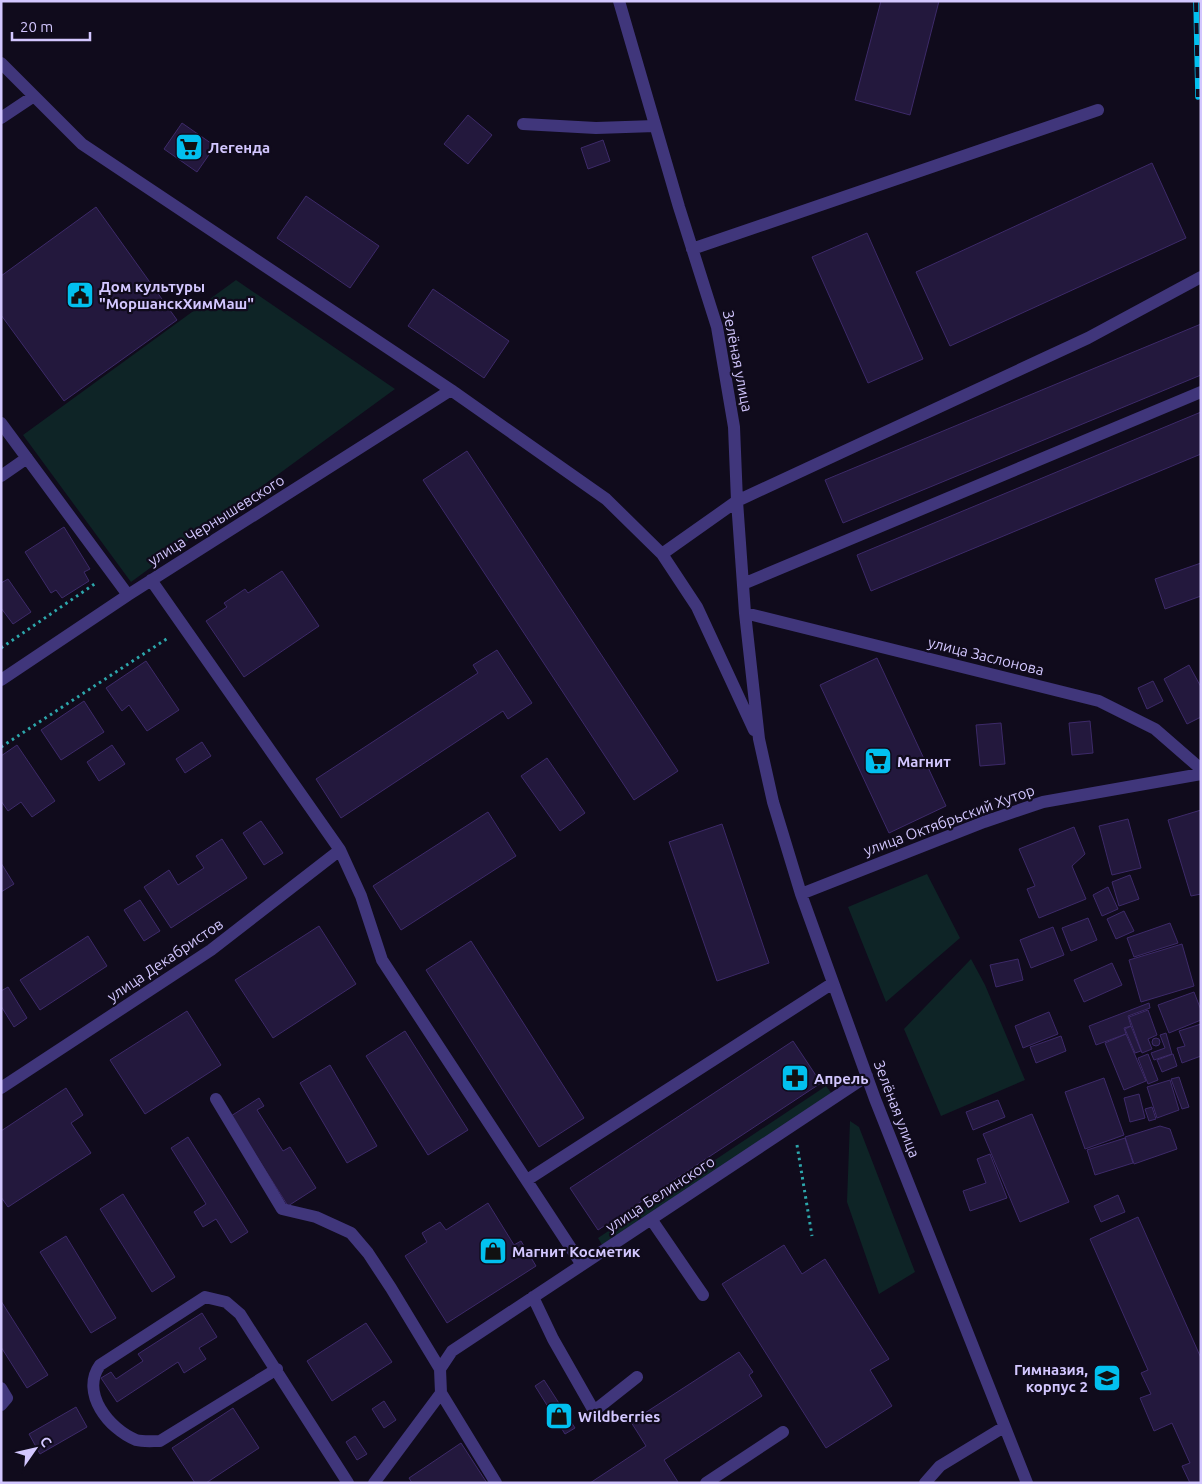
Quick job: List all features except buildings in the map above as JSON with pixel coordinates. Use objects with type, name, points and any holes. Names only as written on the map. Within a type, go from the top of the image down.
[{"type":"street","name":"Зелёная улица","points":[[619,1],[719,336],[734,427],[736,501],[745,613],[759,739],[773,802],[801,894],[867,1076],[1026,1483]]},
{"type":"street","name":"Зелёная улица","points":[[1,63],[82,144],[450,390],[606,499],[662,554],[697,607],[759,739]]},
{"type":"street","points":[[1,118],[34,96]]},
{"type":"street","points":[[692,249],[1098,110]]},
{"type":"street","points":[[523,124],[596,128],[655,126]]},
{"type":"street","points":[[662,554],[736,501],[1088,338],[1201,277]]},
{"type":"street","name":"улица Чернышевского","points":[[1,680],[151,580],[450,390]]},
{"type":"street","points":[[743,584],[1201,392]]},
{"type":"street","points":[[1,423],[128,595]]},
{"type":"street","points":[[1,476],[27,458]]},
{"type":"street","points":[[151,580],[340,850],[361,896],[382,960],[582,1265]]},
{"type":"street","name":"улица Заслонова","points":[[745,613],[1099,701],[1155,729],[1201,769]]},
{"type":"street","name":"улица Октябрьский Хутор","points":[[801,894],[984,822],[1043,802],[1201,774]]},
{"type":"street","name":"улица Декабристов","points":[[1,1088],[211,950],[340,850]]},
{"type":"street","points":[[527,1180],[833,982]]},
{"type":"street","name":"улица Белинского","points":[[440,1369],[452,1351],[867,1076]]},
{"type":"street","points":[[216,1099],[282,1209],[316,1217],[351,1233],[368,1253],[440,1369],[441,1393],[496,1483]]},
{"type":"street","points":[[651,1219],[703,1295]]},
{"type":"street","points":[[277,1369],[160,1441],[138,1440],[126,1435],[110,1422],[97,1402],[92,1388],[94,1374],[100,1365],[205,1297],[217,1298],[233,1305],[277,1369],[348,1483]]},
{"type":"street","points":[[533,1297],[553,1339],[594,1411],[637,1377]]},
{"type":"street","points":[[1,1388],[7,1398],[1,1405]]},
{"type":"street","points":[[374,1483],[441,1393]]},
{"type":"street","points":[[925,1483],[940,1466],[1004,1427]]},
{"type":"street","points":[[706,1483],[782,1432]]},
{"type":"path","points":[[1,648],[112,572]]},
{"type":"path","points":[[1,746],[183,628]]},
{"type":"path","points":[[794,1124],[812,1236]]},
{"type":"green space","points":[[236,280],[395,389],[131,582],[23,435]]},
{"type":"green space","points":[[927,874],[960,938],[886,1002],[848,907]]},
{"type":"green space","points":[[971,959],[985,985],[1025,1080],[941,1116],[904,1029]]},
{"type":"green space","points":[[826,1086],[832,1094],[602,1245],[598,1238]]},
{"type":"green space","points":[[850,1121],[859,1127],[915,1272],[879,1294],[847,1202]]},
{"type":"railway","points":[[1196,1],[1198,97]]},
{"type":"place","name":"Легенда","points":[[189,147]]},
{"type":"place","name":"Дом культуры \"МоршанскХимМаш\"","points":[[80,295]]},
{"type":"place","name":"Магнит","points":[[878,761]]},
{"type":"place","name":"Апрель","points":[[795,1078]]},
{"type":"place","name":"Магнит Косметик","points":[[493,1251]]},
{"type":"place","name":"Гимназия, корпус 2","points":[[1107,1378]]},
{"type":"place","name":"Wildberries","points":[[559,1416]]}]
